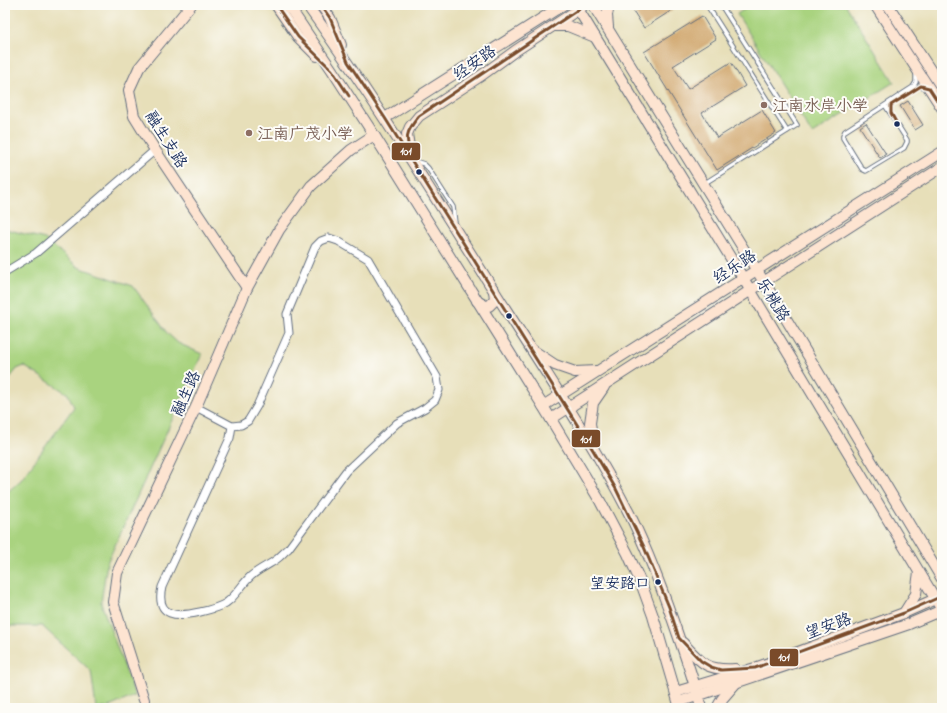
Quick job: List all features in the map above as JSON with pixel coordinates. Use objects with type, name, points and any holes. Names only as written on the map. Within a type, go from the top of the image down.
[{"type":"street","name":"融生支路","points":[[191,5],[139,68],[128,90],[134,116],[247,288]]},
{"type":"street","points":[[276,5],[298,37],[332,70]]},
{"type":"street","points":[[288,5],[374,135],[543,406],[600,501],[628,554],[653,616],[679,705]]},
{"type":"street","points":[[307,5],[348,62],[385,118],[494,290],[616,489],[641,540],[666,601],[697,691],[701,708]]},
{"type":"street","points":[[321,5],[330,18],[348,62]]},
{"type":"street","name":"经安路","points":[[385,118],[563,5]]},
{"type":"street","name":"乐桃路","points":[[593,5],[757,269],[938,566],[942,578]]},
{"type":"street","points":[[608,29],[606,16],[609,5]]},
{"type":"street","points":[[875,5],[942,108]]},
{"type":"street","points":[[888,5],[942,88]]},
{"type":"street","name":"经安路","points":[[411,159],[407,142],[407,134],[410,127],[419,116],[554,26],[580,6]]},
{"type":"street","name":"乐桃路","points":[[580,6],[595,37],[751,291],[919,572],[939,598],[942,610]]},
{"type":"street","points":[[554,26],[568,26],[595,37]]},
{"type":"street","name":"融生路","points":[[144,700],[113,602],[118,573],[196,407],[247,288],[279,230],[311,186],[351,150],[374,135]]},
{"type":"street","points":[[927,161],[939,149],[942,143]]},
{"type":"street","points":[[5,272],[36,253],[155,150]]},
{"type":"street","name":"经乐路","points":[[543,406],[942,152]]},
{"type":"street","name":"经乐路","points":[[551,419],[940,169]]},
{"type":"street","points":[[196,407],[232,426],[241,425],[248,421],[257,406],[289,333],[287,314],[315,247],[321,241],[329,238],[338,241],[368,259],[437,377],[439,390],[435,400],[425,408],[397,422],[346,471],[288,549],[276,560],[264,566],[251,576],[226,603],[213,609],[176,616],[168,613],[162,607],[159,597],[162,587],[230,438],[232,426]]},
{"type":"street","points":[[477,301],[489,306],[494,300],[494,290]]},
{"type":"street","points":[[530,349],[555,365],[575,372],[599,371]]},
{"type":"street","points":[[593,450],[590,423],[593,403],[607,383]]},
{"type":"street","points":[[904,613],[916,594],[919,572]]},
{"type":"street","name":"望安路","points":[[679,705],[697,691],[904,613],[939,598]]},
{"type":"street","name":"望安路","points":[[676,692],[697,691],[736,683],[909,624],[942,610]]},
{"type":"street","points":[[679,638],[701,662],[711,667],[720,670],[755,668]]},
{"type":"street","points":[[717,708],[722,698],[736,683]]},
{"type":"lane","points":[[707,5],[787,131]]},
{"type":"lane","points":[[704,184],[797,125],[721,5]]},
{"type":"lane","points":[[885,105],[907,140],[906,145],[899,152],[866,171],[862,169],[843,138],[843,132],[915,85],[917,79],[916,68]]},
{"type":"lane","points":[[890,114],[890,108],[893,104],[921,86],[929,88]]},
{"type":"green space","points":[[751,5],[846,5],[894,82],[812,134],[737,14]]},
{"type":"green space","points":[[5,229],[45,239],[78,267],[133,286],[167,333],[178,343],[202,354],[107,563],[101,603],[135,696],[106,708],[96,708],[91,671],[42,626],[5,626],[5,494],[21,480],[74,407],[68,394],[24,366],[17,369],[5,384]]},
{"type":"building","points":[[639,5],[680,5],[644,28],[632,9]]},
{"type":"building","points":[[702,16],[716,39],[673,66],[688,89],[731,62],[745,86],[702,113],[717,138],[762,110],[776,133],[717,170],[644,52]]},
{"type":"building","points":[[908,101],[923,125],[915,130],[900,106]]},
{"type":"building","points":[[866,123],[886,154],[880,158],[860,127]]},
{"type":"transit line","name":"101","points":[[276,5],[298,37],[332,70],[349,96]]},
{"type":"transit line","name":"101","points":[[321,5],[330,18],[348,62],[385,118],[616,489],[644,547],[669,607],[679,638],[701,661],[711,667],[721,670],[755,668],[904,613],[942,596]]},
{"type":"transit line","name":"101","points":[[411,159],[407,140],[411,127],[419,116],[585,5]]},
{"type":"transit line","name":"101","points":[[897,124],[891,113],[891,105],[921,86],[929,88],[942,108]]},
{"type":"place","name":"江南水岸小学","points":[[764,105]]},
{"type":"place","name":"江南广茂小学","points":[[249,133]]},
{"type":"place","name":"望安路口","points":[[658,582]]}]
